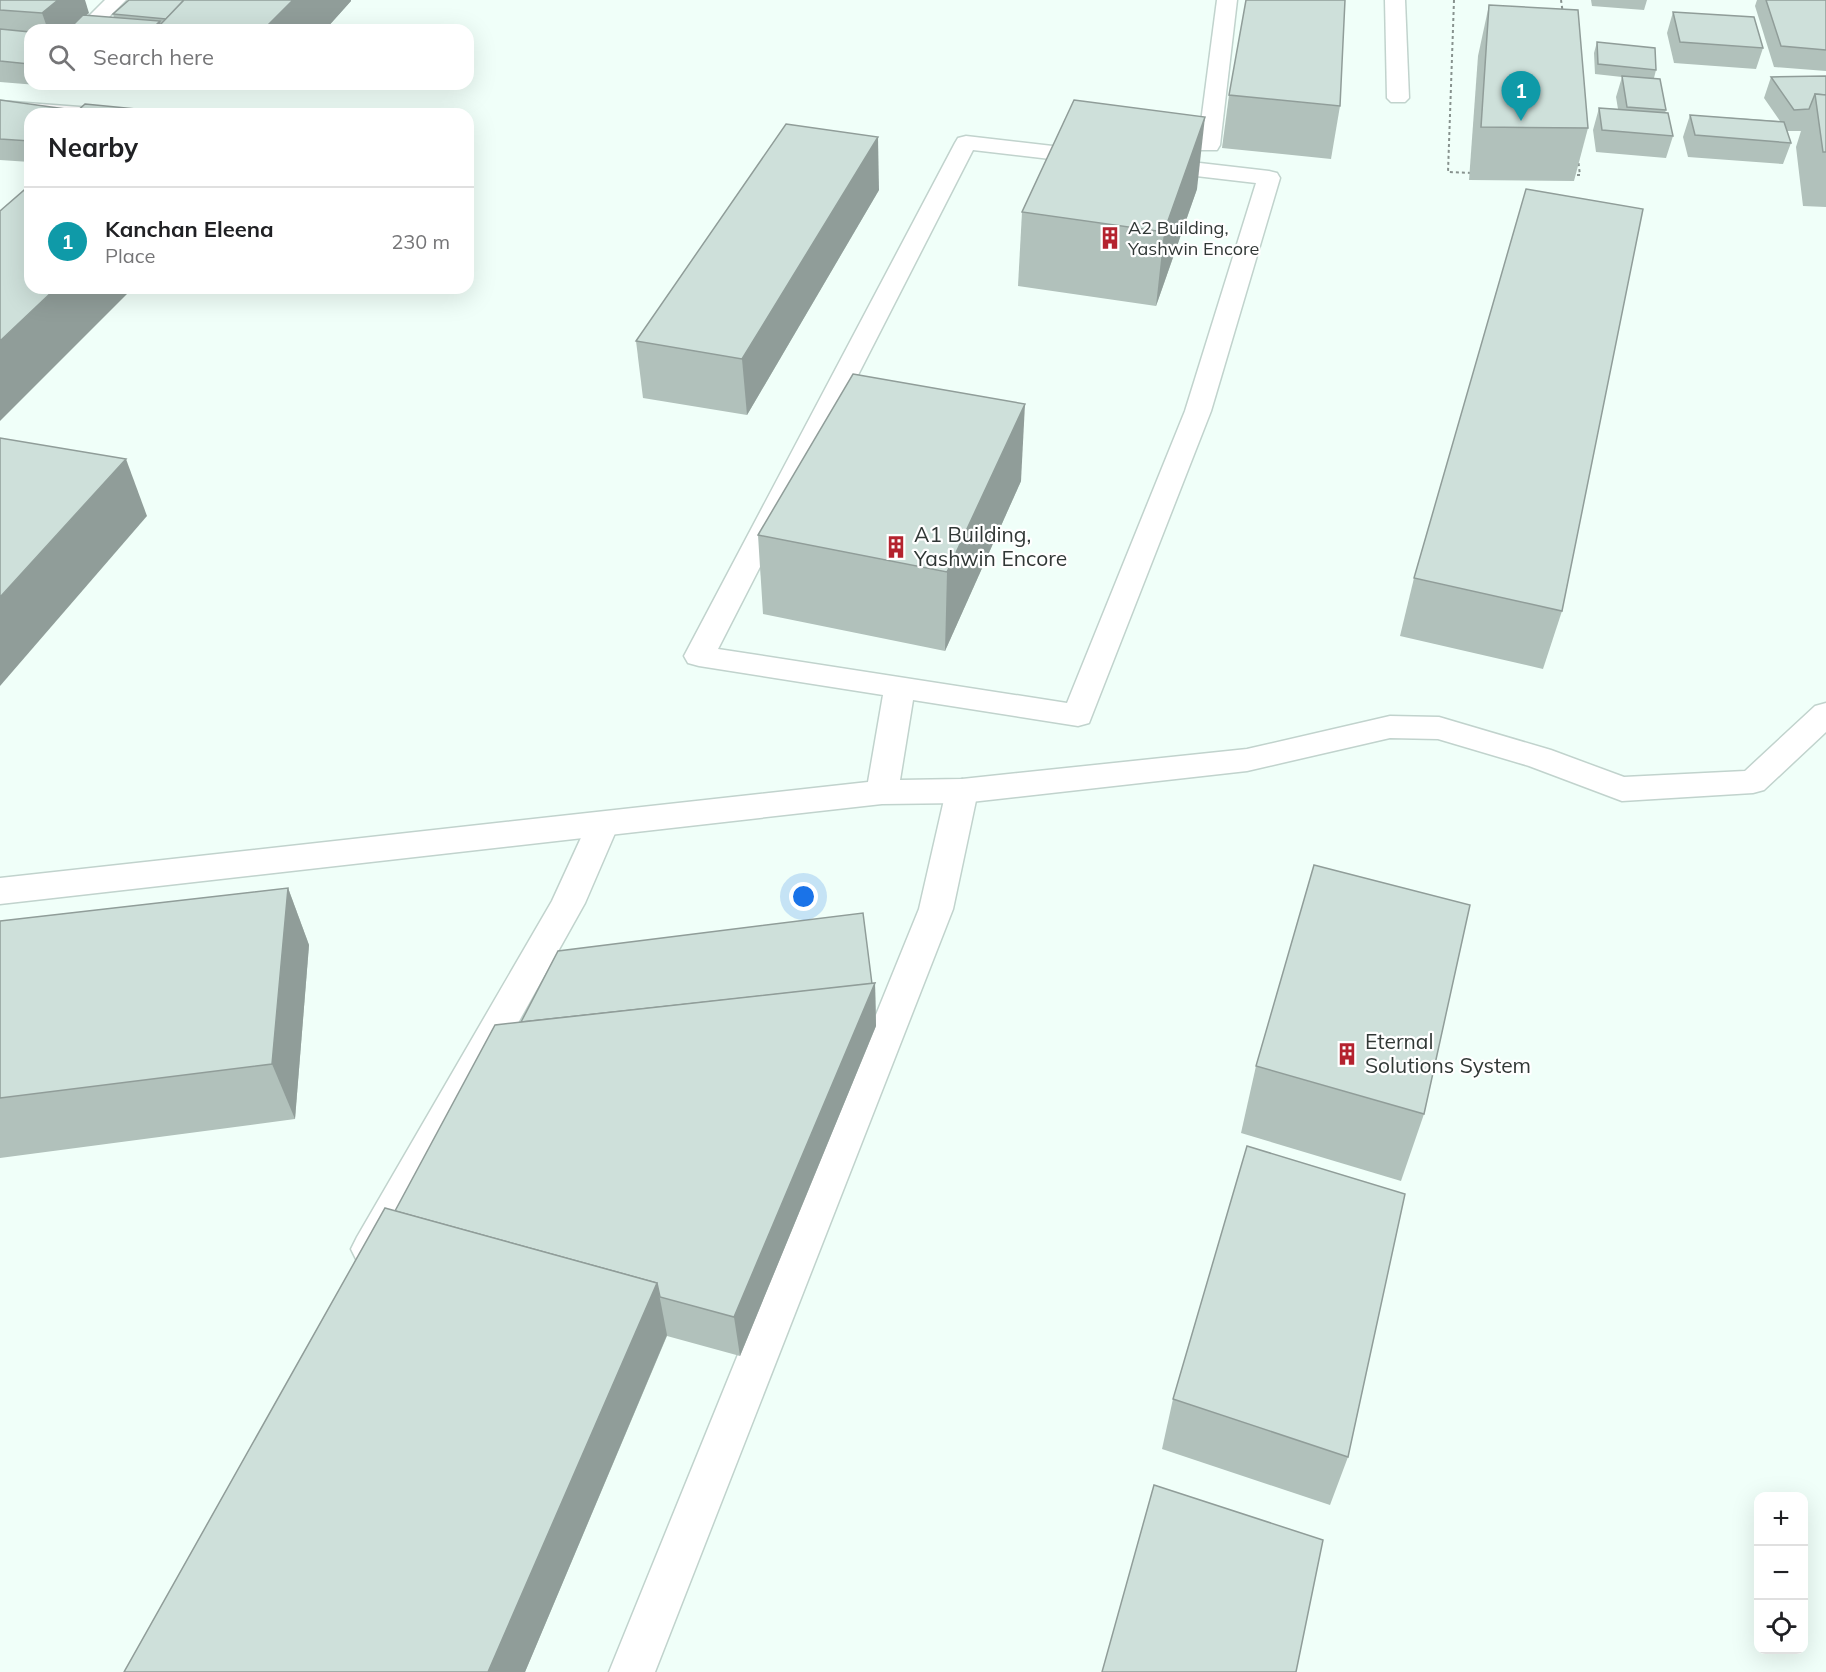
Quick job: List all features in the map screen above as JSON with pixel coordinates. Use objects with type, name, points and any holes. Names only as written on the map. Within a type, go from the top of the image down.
[{"type":"street","points":[[91,24],[116,0]]},
{"type":"street","points":[[1209,145],[1227,0]]},
{"type":"street","points":[[1395,0],[1398,98]]},
{"type":"street","points":[[0,107],[24,109]]},
{"type":"street","points":[[966,143],[1269,177],[1198,411],[1078,715],[900,687],[699,656],[966,143]]},
{"type":"street","points":[[882,792],[900,687]]},
{"type":"street","points":[[0,891],[882,792],[962,791],[1247,760],[1390,727],[1439,728],[1540,758],[1622,789],[1753,782],[1826,714]]},
{"type":"street","points":[[632,1672],[936,909],[962,791]]},
{"type":"street","points":[[356,1277],[568,903],[603,824]]},
{"type":"path","points":[[1454,0],[1448,172],[1481,173]]},
{"type":"path","points":[[1561,0],[1564,24]]},
{"type":"path","points":[[1569,175],[1580,175],[1577,152]]},
{"type":"building","points":[[0,0],[58,0],[42,13],[0,10]]},
{"type":"building","points":[[129,0],[184,0],[166,19],[113,14]]},
{"type":"building","points":[[184,0],[293,0],[269,24],[161,24]]},
{"type":"building","points":[[1246,0],[1345,0],[1340,106],[1229,95]]},
{"type":"building","points":[[1766,0],[1826,0],[1826,50],[1781,46]]},
{"type":"building","points":[[1489,5],[1578,10],[1588,128],[1481,127]]},
{"type":"building","points":[[1673,12],[1754,17],[1763,48],[1680,42]]},
{"type":"building","points":[[83,15],[160,21],[157,24],[74,24]]},
{"type":"building","points":[[0,29],[24,31],[24,63],[0,61]]},
{"type":"building","points":[[1597,42],[1655,48],[1656,70],[1598,64]]},
{"type":"building","points":[[1622,76],[1660,79],[1666,110],[1627,107]]},
{"type":"building","points":[[1826,76],[1826,95],[1815,94],[1809,109],[1794,110],[1771,77]]},
{"type":"building","points":[[1815,94],[1826,95],[1826,152],[1823,152]]},
{"type":"building","points":[[0,100],[59,108],[24,108],[24,141],[0,139]]},
{"type":"building","points":[[1074,100],[1205,117],[1164,232],[1022,212]]},
{"type":"building","points":[[85,104],[126,108],[81,108]]},
{"type":"building","points":[[1599,108],[1668,113],[1673,136],[1602,130]]},
{"type":"building","points":[[1690,115],[1784,122],[1791,143],[1695,135]]},
{"type":"building","points":[[786,124],[878,137],[742,359],[636,341]]},
{"type":"building","points":[[1526,189],[1643,209],[1562,611],[1414,578]]},
{"type":"building","points":[[24,190],[24,294],[50,294],[0,341],[0,211]]},
{"type":"building","points":[[853,374],[1025,404],[947,572],[758,535]]},
{"type":"building","points":[[0,438],[126,459],[0,597]]},
{"type":"building","name":"Eternal Solutions System","points":[[1314,865],[1470,905],[1424,1114],[1256,1066]]},
{"type":"building","points":[[288,888],[272,1064],[0,1098],[0,921]]},
{"type":"building","points":[[863,913],[872,984],[521,1022],[558,951]]},
{"type":"building","points":[[875,983],[734,1317],[660,1297],[657,1283],[395,1211],[495,1025]]},
{"type":"building","points":[[1247,1146],[1405,1194],[1348,1457],[1173,1399]]},
{"type":"building","points":[[385,1208],[657,1283],[488,1672],[124,1672]]},
{"type":"building","points":[[1154,1485],[1323,1540],[1296,1672],[1102,1672]]},
{"type":"place","name":"Kanchan Eleena","points":[[1521,121]]},
{"type":"place","name":"A2 Building, Yashwin Encore","points":[[1110,238]]},
{"type":"place","name":"A1 Building, Yashwin Encore","points":[[896,547]]},
{"type":"place","name":"Eternal Solutions System","points":[[1347,1054]]}]
